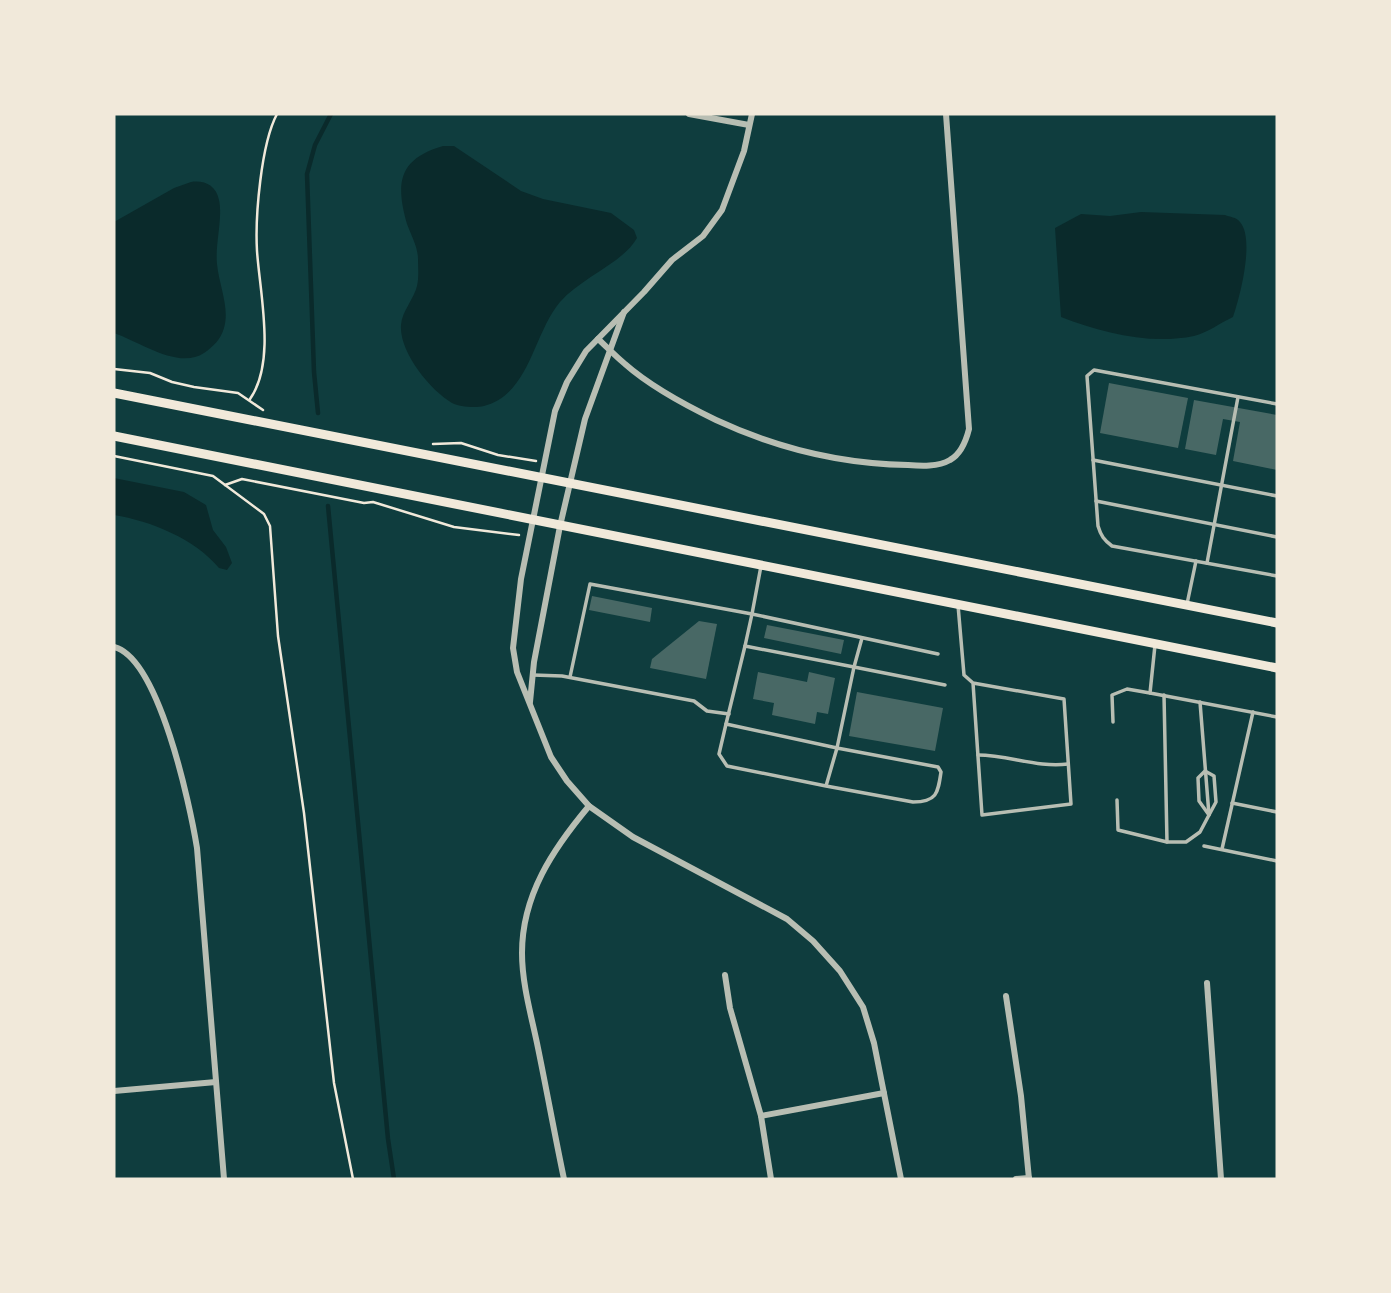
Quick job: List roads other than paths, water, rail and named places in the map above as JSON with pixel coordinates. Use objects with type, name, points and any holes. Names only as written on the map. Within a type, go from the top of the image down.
[{"type":"main road","points":[[114,393],[1277,623]]},
{"type":"main road","points":[[114,436],[1277,668]]},
{"type":"street","points":[[689,114],[749,125]]},
{"type":"street","points":[[752,114],[744,152],[722,210],[704,236],[672,260],[645,292],[624,310],[586,351],[567,382],[555,411],[522,579],[513,648],[517,672],[551,757],[589,806],[633,837],[788,919],[813,941],[839,971],[863,1007],[874,1043],[901,1179]]},
{"type":"street","points":[[598,339],[625,364],[680,400],[717,420],[783,446],[847,461],[885,465],[928,466],[950,460],[965,444],[969,429],[946,114]]},
{"type":"street","points":[[529,704],[569,484],[585,419],[624,310]]},
{"type":"street","points":[[114,647],[122,649],[131,657],[143,673],[173,745],[189,802],[197,848],[224,1179]]},
{"type":"street","points":[[564,1179],[525,987],[522,954],[528,912],[542,872],[562,838],[589,806]]},
{"type":"street","points":[[725,975],[730,1008],[761,1116],[771,1179]]},
{"type":"street","points":[[1207,983],[1221,1179]]},
{"type":"street","points":[[1006,996],[1021,1096],[1029,1179],[1016,1179]]},
{"type":"street","points":[[114,1091],[216,1082]]},
{"type":"street","points":[[761,1116],[884,1093]]},
{"type":"lane","points":[[1277,404],[1094,370],[1087,376],[1098,526],[1106,542],[1277,576]]},
{"type":"lane","points":[[1207,563],[1238,397]]},
{"type":"lane","points":[[1093,460],[1277,496]]},
{"type":"lane","points":[[1096,501],[1277,537]]},
{"type":"lane","points":[[1187,605],[1196,561]]},
{"type":"lane","points":[[726,724],[937,767],[941,772],[939,787],[936,795],[927,802],[913,802],[726,766],[719,754],[761,566]]},
{"type":"lane","points":[[570,677],[590,583],[938,654]]},
{"type":"lane","points":[[958,605],[964,675],[973,683],[1064,699],[1071,804],[982,815],[973,683]]},
{"type":"lane","points":[[826,786],[862,638]]},
{"type":"lane","points":[[1150,693],[1155,644]]},
{"type":"lane","points":[[745,646],[945,685]]},
{"type":"lane","points":[[533,675],[570,677],[694,701],[707,711],[729,714]]},
{"type":"lane","points":[[1113,722],[1112,695],[1127,689],[1277,717]]},
{"type":"lane","points":[[1164,695],[1167,842]]},
{"type":"lane","points":[[1200,702],[1209,815]]},
{"type":"lane","points":[[1222,849],[1254,712]]},
{"type":"lane","points":[[978,755],[1051,766],[1068,764]]},
{"type":"lane","points":[[1205,771],[1198,778],[1199,801],[1209,815]]},
{"type":"lane","points":[[1117,800],[1118,830],[1167,842],[1186,842],[1200,832],[1216,802],[1214,776],[1205,771]]},
{"type":"lane","points":[[1232,803],[1277,812]]},
{"type":"lane","points":[[1204,846],[1277,861]]},
{"type":"water","points":[[443,146],[454,146],[521,191],[543,199],[611,213],[634,230],[637,238],[622,255],[560,302],[521,376],[499,399],[480,407],[452,403],[434,389],[410,358],[402,336],[402,320],[418,283],[417,250],[407,224],[401,196],[404,174],[417,158]]},
{"type":"water","points":[[191,182],[209,185],[219,200],[217,264],[226,320],[221,336],[210,348],[194,357],[183,358],[159,353],[114,333],[114,222],[174,188]]},
{"type":"water","points":[[1141,212],[1225,215],[1240,222],[1244,230],[1246,254],[1233,317],[1199,335],[1160,339],[1126,336],[1061,317],[1055,228],[1081,214],[1110,216]]},
{"type":"water","points":[[114,478],[184,492],[206,505],[213,530],[226,547],[232,563],[227,570],[219,568],[198,548],[171,533],[114,515]]},
{"type":"waterway","points":[[318,413],[314,372],[307,174],[315,145],[331,114]]},
{"type":"waterway","points":[[328,506],[394,1179]]}]
